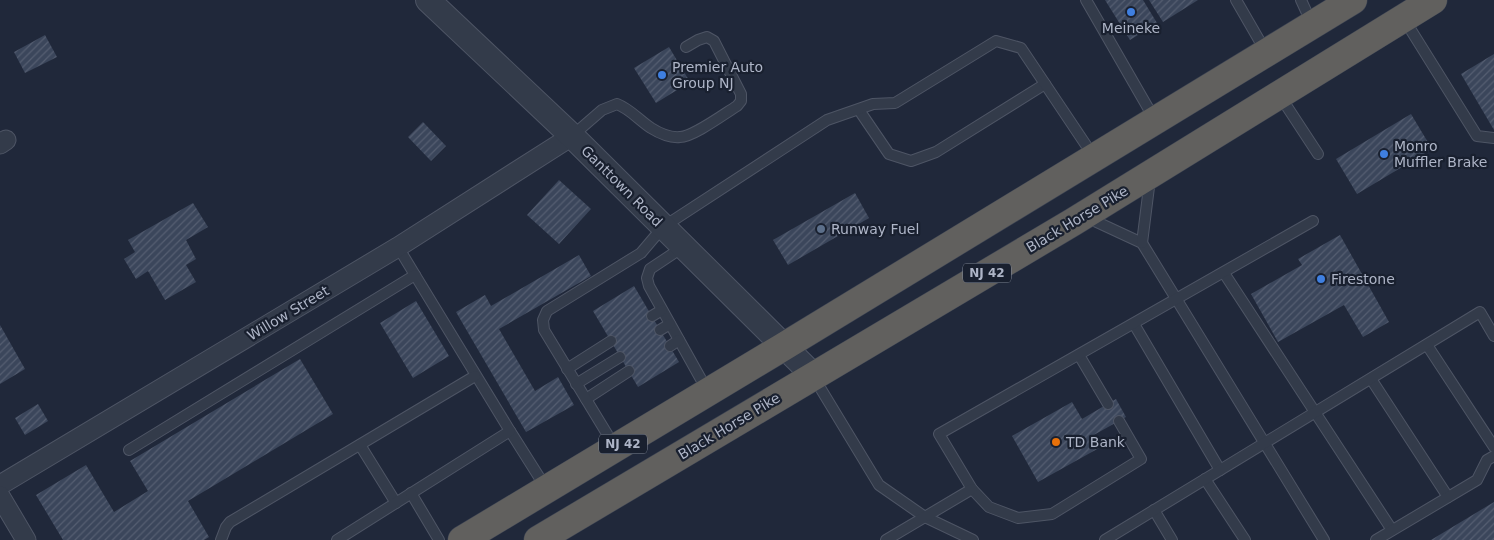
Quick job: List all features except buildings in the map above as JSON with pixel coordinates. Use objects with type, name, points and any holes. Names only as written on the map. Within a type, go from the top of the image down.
[{"type":"highway","name":"NJ 42","points":[[462,540],[784,347],[1353,0]]},
{"type":"highway","name":"Black Horse Pike","points":[[538,540],[1083,216],[1433,0]]},
{"type":"street","name":"Ganttown Road","points":[[428,0],[572,136],[813,375]]},
{"type":"street","name":"Willow Street","points":[[0,485],[398,247],[572,136]]},
{"type":"street","points":[[0,496],[26,540]]},
{"type":"lane","points":[[1086,0],[1156,121]]},
{"type":"lane","points":[[1236,0],[1267,53]]},
{"type":"lane","points":[[1301,0],[1312,25]]},
{"type":"lane","points":[[1404,18],[1477,136],[1494,138]]},
{"type":"lane","points":[[572,136],[602,110],[616,104],[624,106],[652,128],[663,134],[681,137],[690,134],[737,106],[741,101],[741,94],[714,41],[707,37],[686,47]]},
{"type":"lane","points":[[615,448],[544,330],[543,320],[547,311],[641,253],[663,227],[827,120],[873,104],[895,103],[996,41],[1021,48],[1094,158]]},
{"type":"lane","points":[[859,110],[890,154],[912,161],[936,152],[1045,84]]},
{"type":"lane","points":[[1280,95],[1318,154]]},
{"type":"lane","points":[[1142,243],[1150,174]]},
{"type":"lane","points":[[1083,216],[1142,243],[1324,540]]},
{"type":"lane","points":[[1119,421],[1141,460],[1052,514],[1018,518],[989,507],[972,489],[939,434],[1313,221]]},
{"type":"lane","points":[[398,247],[510,432],[547,489]]},
{"type":"lane","points":[[683,247],[650,269],[647,278],[649,286],[708,392]]},
{"type":"lane","points":[[1224,272],[1392,530]]},
{"type":"lane","points":[[129,450],[415,275]]},
{"type":"lane","points":[[652,316],[662,310]]},
{"type":"lane","points":[[1105,540],[1480,312],[1494,336]]},
{"type":"lane","points":[[660,330],[670,324]]},
{"type":"lane","points":[[1134,324],[1220,470]]},
{"type":"lane","points":[[670,346],[679,340]]},
{"type":"lane","points":[[567,368],[611,341]]},
{"type":"lane","points":[[1427,345],[1494,447]]},
{"type":"lane","points":[[1079,354],[1108,404]]},
{"type":"lane","points":[[576,384],[620,357]]},
{"type":"lane","points":[[586,399],[629,371]]},
{"type":"lane","points":[[813,375],[879,484],[925,517],[973,540]]},
{"type":"lane","points":[[221,540],[230,522],[476,376]]},
{"type":"lane","points":[[1371,379],[1448,497]]},
{"type":"lane","points":[[337,540],[510,432]]},
{"type":"lane","points":[[360,445],[396,503]]},
{"type":"lane","points":[[1376,540],[1477,480],[1487,460],[1494,456]]},
{"type":"lane","points":[[1205,479],[1245,540]]},
{"type":"lane","points":[[886,540],[972,489]]},
{"type":"lane","points":[[411,494],[440,540]]},
{"type":"lane","points":[[1154,510],[1172,540]]},
{"type":"place","name":"Meineke","points":[[1131,12]]},
{"type":"place","name":"Premier Auto Group NJ","points":[[662,75]]},
{"type":"place","name":"Monro Muffler Brake","points":[[1384,154]]},
{"type":"place","name":"Runway Fuel","points":[[821,229]]},
{"type":"place","name":"Firestone","points":[[1321,279]]},
{"type":"place","name":"TD Bank","points":[[1056,442]]}]
